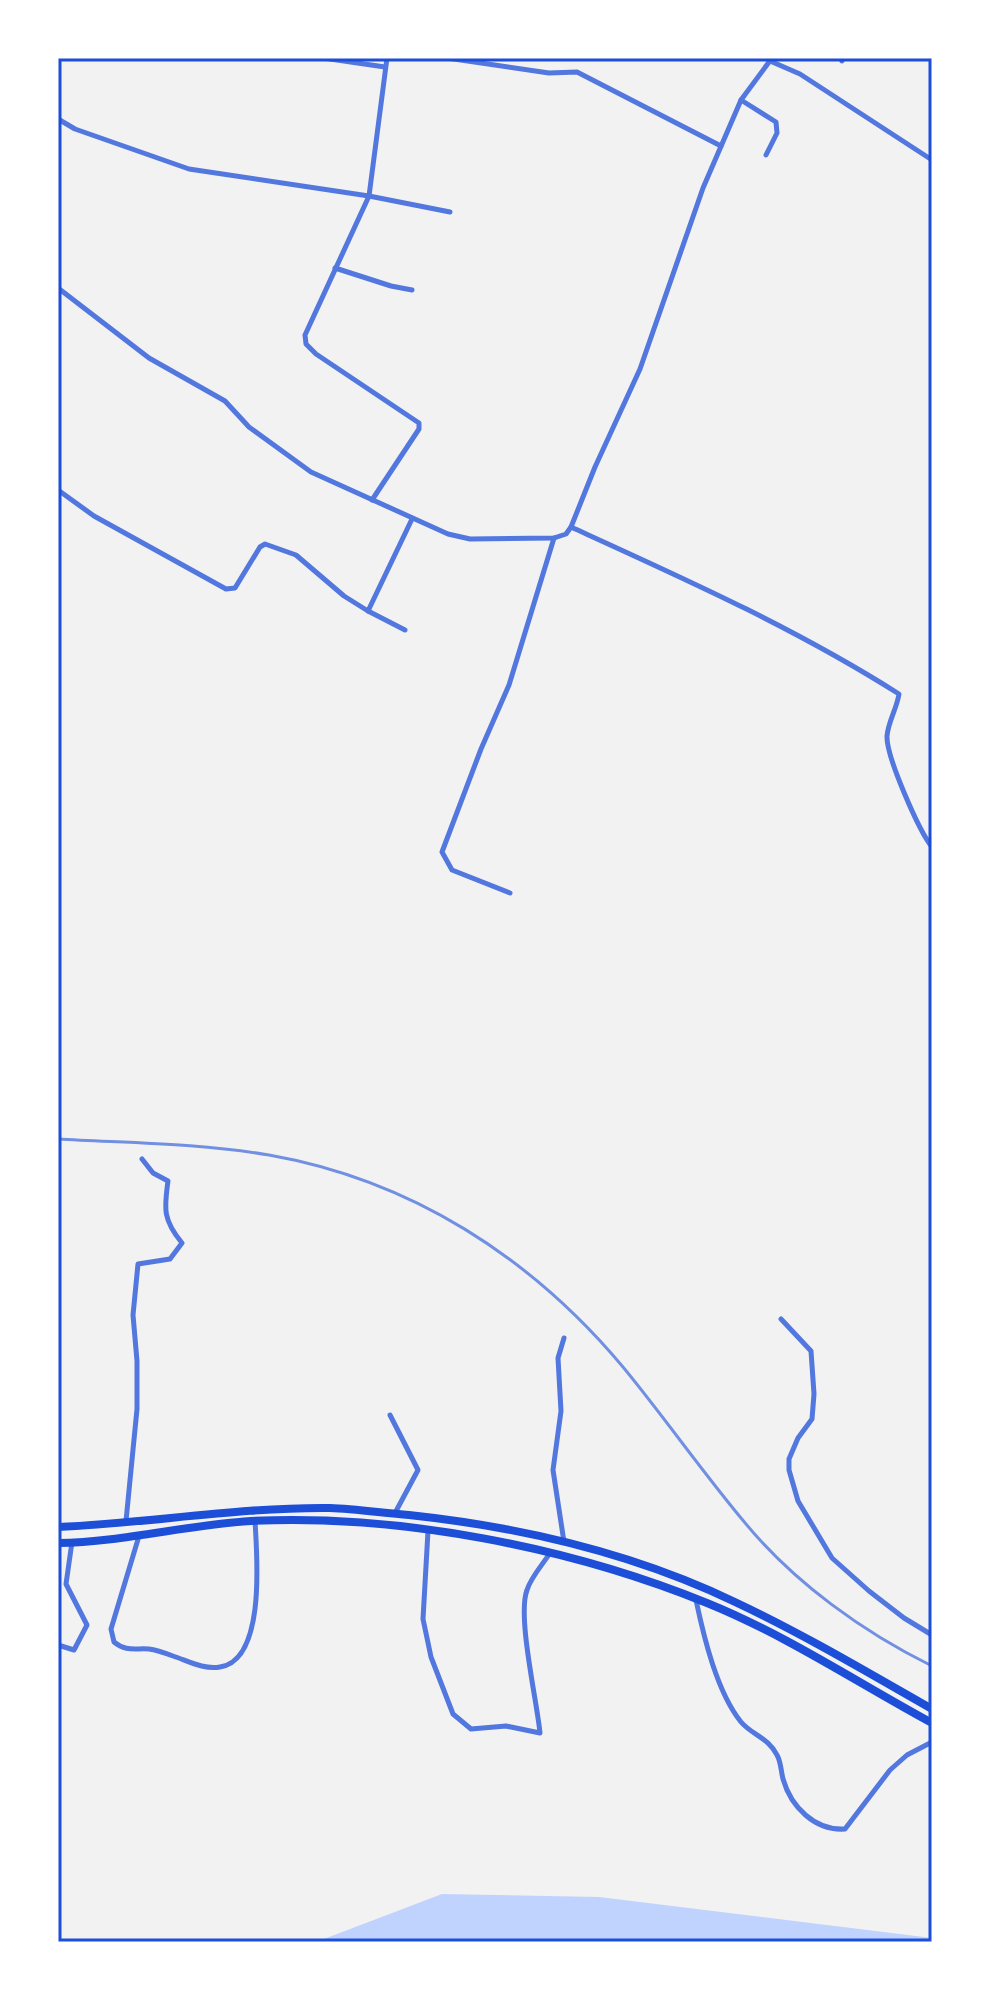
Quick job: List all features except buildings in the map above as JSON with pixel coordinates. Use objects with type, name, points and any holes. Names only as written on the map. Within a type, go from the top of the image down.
[{"type":"highway","points":[[58,1527],[237,1511],[332,1508],[477,1522],[604,1552],[676,1577],[811,1640],[932,1709]]},
{"type":"highway","points":[[237,1511],[238,1523]]},
{"type":"highway","points":[[58,1543],[255,1521],[343,1523],[470,1535],[551,1552],[696,1599],[805,1652],[932,1723]]},
{"type":"street","points":[[323,58],[385,67]]},
{"type":"street","points":[[372,500],[419,429],[419,423],[316,354],[306,344],[309,324],[369,196],[387,58]]},
{"type":"street","points":[[447,58],[549,73],[577,72],[721,146]]},
{"type":"street","points":[[58,288],[149,358],[225,401],[249,427],[311,472],[448,534],[470,539],[554,538],[566,534],[571,527],[640,369],[703,188],[741,100],[771,59],[800,74],[932,160]]},
{"type":"street","points":[[741,100],[776,122],[777,133],[766,155]]},
{"type":"street","points":[[58,119],[75,129],[189,169],[369,196],[450,212]]},
{"type":"street","points":[[335,268],[412,290]]},
{"type":"street","points":[[58,490],[94,516],[226,589],[235,588],[260,547],[265,544],[296,555],[344,596],[405,630]]},
{"type":"street","points":[[368,611],[412,519]]},
{"type":"street","points":[[571,527],[714,592],[854,665],[899,694],[887,738],[903,791],[917,824],[932,847]]},
{"type":"street","points":[[510,893],[452,870],[442,852],[509,685],[554,538]]},
{"type":"street","points":[[126,1521],[137,1409],[133,1315],[138,1264],[170,1259],[182,1243],[169,1227],[165,1203],[168,1181],[153,1173],[142,1159]]},
{"type":"street","points":[[781,1319],[811,1351],[812,1419],[798,1438],[789,1459],[798,1501],[832,1558],[904,1618],[932,1635]]},
{"type":"street","points":[[564,1338],[558,1358],[561,1411],[553,1470],[564,1543]]},
{"type":"street","points":[[390,1415],[418,1470],[395,1514]]},
{"type":"street","points":[[139,1535],[111,1629],[114,1642],[130,1650],[150,1649],[205,1667],[222,1667],[235,1662],[247,1647],[256,1595],[255,1521]]},
{"type":"street","points":[[428,1531],[423,1619],[431,1657],[453,1714],[471,1729],[506,1726],[540,1733],[527,1650],[526,1602],[527,1589],[551,1552]]},
{"type":"street","points":[[58,1645],[74,1650],[87,1625],[66,1584],[72,1542]]},
{"type":"street","points":[[696,1599],[703,1631],[730,1706],[744,1726],[769,1741],[779,1757],[788,1793],[799,1810],[815,1822],[833,1830],[845,1829],[890,1770],[907,1755],[932,1742]]},
{"type":"water","points":[[442,1894],[599,1897],[932,1938],[932,1942],[316,1942]]},
{"type":"railway","points":[[58,1139],[190,1146],[269,1155],[371,1183],[465,1229],[508,1258],[587,1327],[623,1367],[746,1524],[786,1566],[856,1622],[932,1666]]}]
